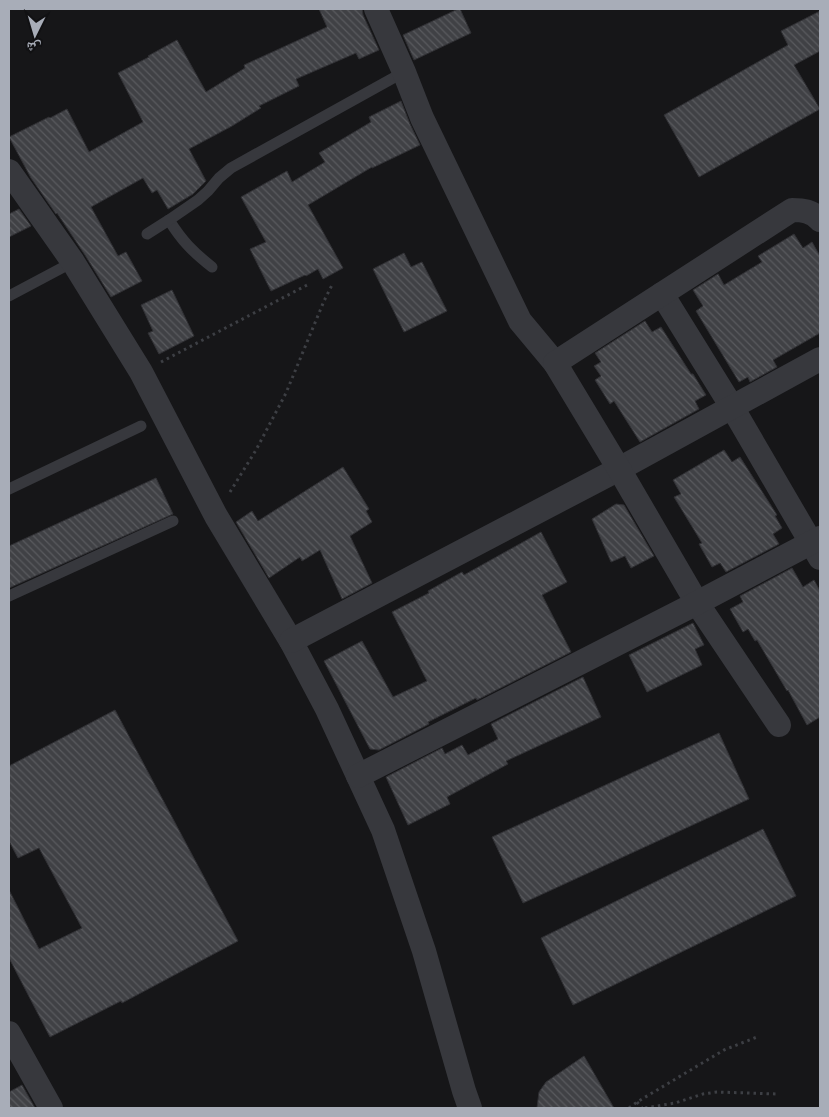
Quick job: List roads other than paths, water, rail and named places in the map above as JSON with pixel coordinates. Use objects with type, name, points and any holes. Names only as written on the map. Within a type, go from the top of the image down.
[{"type":"street","points":[[376,9],[422,118],[520,320],[555,363],[697,604],[779,725]]},
{"type":"street","points":[[9,171],[73,262],[141,372],[216,516],[291,641],[328,709],[386,840],[424,951],[470,1108]]},
{"type":"street","points":[[555,363],[792,210],[808,211],[820,220]]},
{"type":"street","points":[[358,776],[697,604],[817,546],[662,294]]},
{"type":"street","points":[[291,641],[619,469],[820,359]]},
{"type":"street","points":[[9,1033],[51,1108]]},
{"type":"lane","points":[[147,234],[202,197],[231,168],[404,72]]},
{"type":"lane","points":[[169,220],[179,236],[194,253],[212,267]]},
{"type":"lane","points":[[9,296],[73,262]]},
{"type":"lane","points":[[9,489],[141,426]]},
{"type":"lane","points":[[9,596],[173,521]]}]
